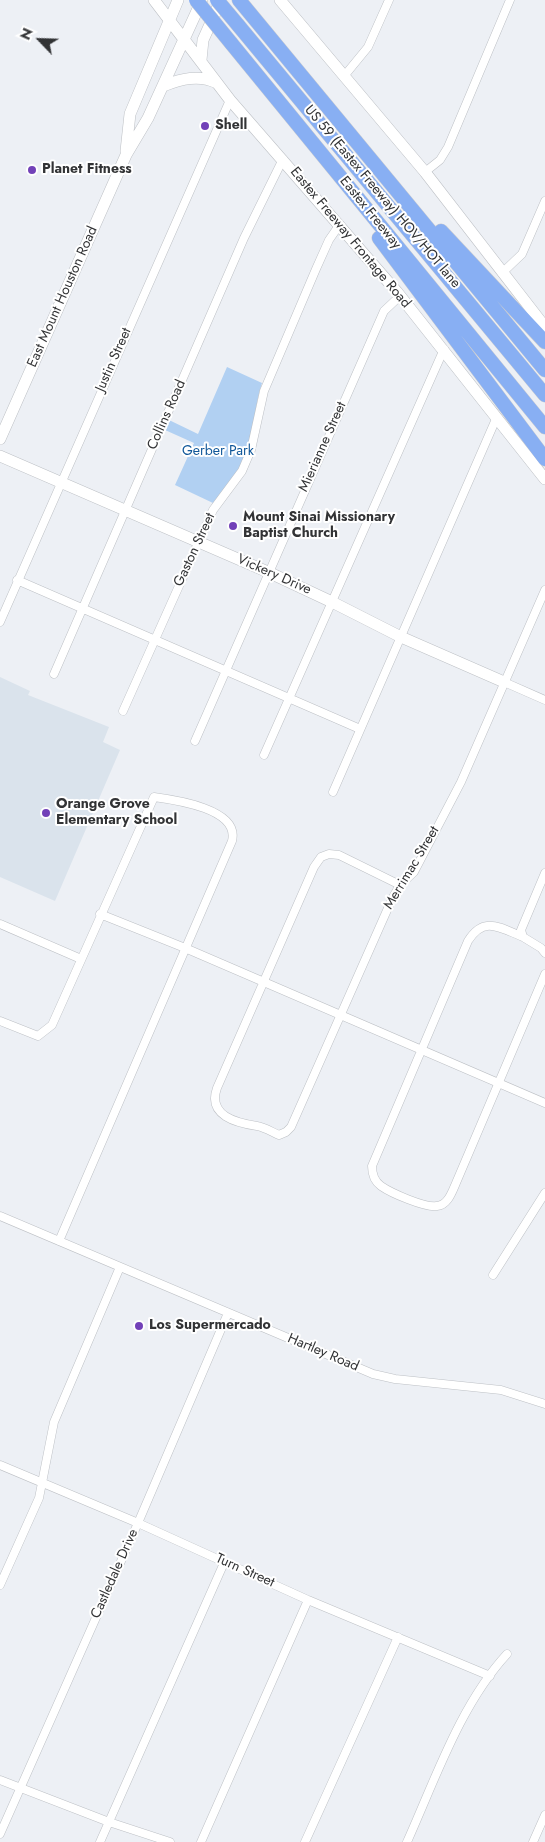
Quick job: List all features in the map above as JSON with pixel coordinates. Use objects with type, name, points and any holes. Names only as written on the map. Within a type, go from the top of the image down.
[{"type":"highway","name":"Eastex Freeway","points":[[196,0],[545,426]]},
{"type":"highway","name":"US 59 (Eastex Freeway) HOV/HOT lane","points":[[219,0],[545,395]]},
{"type":"highway","points":[[242,4],[545,370]]},
{"type":"highway","points":[[340,177],[349,200],[545,459]]},
{"type":"highway","points":[[398,192],[424,213],[545,342]]},
{"type":"main road","name":"Eastex Freeway Frontage Road","points":[[154,0],[230,100],[283,159],[338,227],[400,296],[444,349],[496,419],[545,479]]},
{"type":"main road","name":"East Mount Houston Road","points":[[126,155],[130,114],[178,0]]},
{"type":"main road","name":"East Mount Houston Road","points":[[0,439],[126,155],[152,110],[202,0]]},
{"type":"main road","points":[[201,60],[203,40],[219,0]]},
{"type":"main road","points":[[280,0],[345,75],[424,172],[545,327]]},
{"type":"main road","points":[[162,86],[189,78],[211,80],[218,83]]},
{"type":"main road","points":[[134,103],[152,110]]},
{"type":"main road","name":"Vickery Drive","points":[[0,456],[268,572],[332,602],[401,638],[504,682]]},
{"type":"street","points":[[345,75],[368,47],[389,0]]},
{"type":"street","points":[[424,172],[440,160],[448,147],[510,0]]},
{"type":"street","name":"Justin Street","points":[[0,622],[60,482],[230,100]]},
{"type":"street","name":"Collins Road","points":[[54,674],[244,238],[283,159]]},
{"type":"street","points":[[502,273],[522,254],[545,201]]},
{"type":"street","name":"Gaston Street","points":[[123,711],[213,510],[242,472],[256,434],[259,405],[264,391],[319,262],[338,227]]},
{"type":"street","name":"Mierianne Street","points":[[195,741],[384,311],[400,296]]},
{"type":"street","points":[[264,755],[444,349]]},
{"type":"street","points":[[333,792],[496,419]]},
{"type":"street","points":[[17,580],[360,729]]},
{"type":"street","name":"Merrimac Street","points":[[264,982],[215,1093],[216,1104],[221,1114],[244,1124],[258,1126],[279,1135],[286,1132],[298,1116],[382,920],[400,884],[414,872],[461,782],[545,590]]},
{"type":"street","name":"Vickery Drive","points":[[504,682],[545,700]]},
{"type":"street","points":[[0,1021],[38,1036],[52,1026],[100,914],[154,797],[184,801],[209,811],[230,824],[233,835],[59,1241]]},
{"type":"street","points":[[264,982],[294,910],[314,867],[321,857],[329,854],[339,855],[400,884]]},
{"type":"street","points":[[522,936],[521,930],[545,873]]},
{"type":"street","points":[[100,914],[185,948],[545,1103]]},
{"type":"street","points":[[0,924],[81,959]]},
{"type":"street","points":[[545,953],[541,948],[522,936],[494,926],[486,925],[474,932],[372,1166],[372,1173],[377,1182],[382,1186],[424,1204],[438,1206],[446,1201],[545,974]]},
{"type":"street","points":[[493,1275],[545,1193]]},
{"type":"street","name":"Hartley Road","points":[[0,1216],[383,1377],[502,1390],[545,1404]]},
{"type":"street","points":[[0,1585],[39,1498],[54,1422],[120,1267]]},
{"type":"street","name":"Castledale Drive","points":[[0,1834],[138,1523],[228,1313]]},
{"type":"street","name":"Turn Street","points":[[0,1465],[138,1523],[308,1600],[490,1676]]},
{"type":"street","points":[[100,1842],[224,1562]]},
{"type":"street","points":[[201,1842],[308,1600]]},
{"type":"street","points":[[305,1842],[398,1637]]},
{"type":"street","points":[[407,1842],[453,1739],[490,1676],[507,1654]]},
{"type":"street","points":[[0,1780],[109,1822],[170,1842]]},
{"type":"street","points":[[533,1842],[545,1815]]},
{"type":"shaded area","name":"Orange Grove Elementary School","points":[[0,677],[30,691],[28,695],[109,727],[103,742],[120,750],[55,901],[0,877]]},
{"type":"green space","name":"Gerber Park","points":[[227,367],[262,383],[245,456],[234,477],[213,503],[175,485],[194,443],[165,430],[169,420],[198,434]]},
{"type":"place","name":"Shell","points":[[205,126]]},
{"type":"place","name":"Planet Fitness","points":[[32,170]]},
{"type":"place","name":"Mount Sinai Missionary Baptist Church","points":[[233,526]]},
{"type":"place","name":"Orange Grove Elementary School","points":[[46,813]]},
{"type":"place","name":"Los Supermercado","points":[[139,1326]]}]
